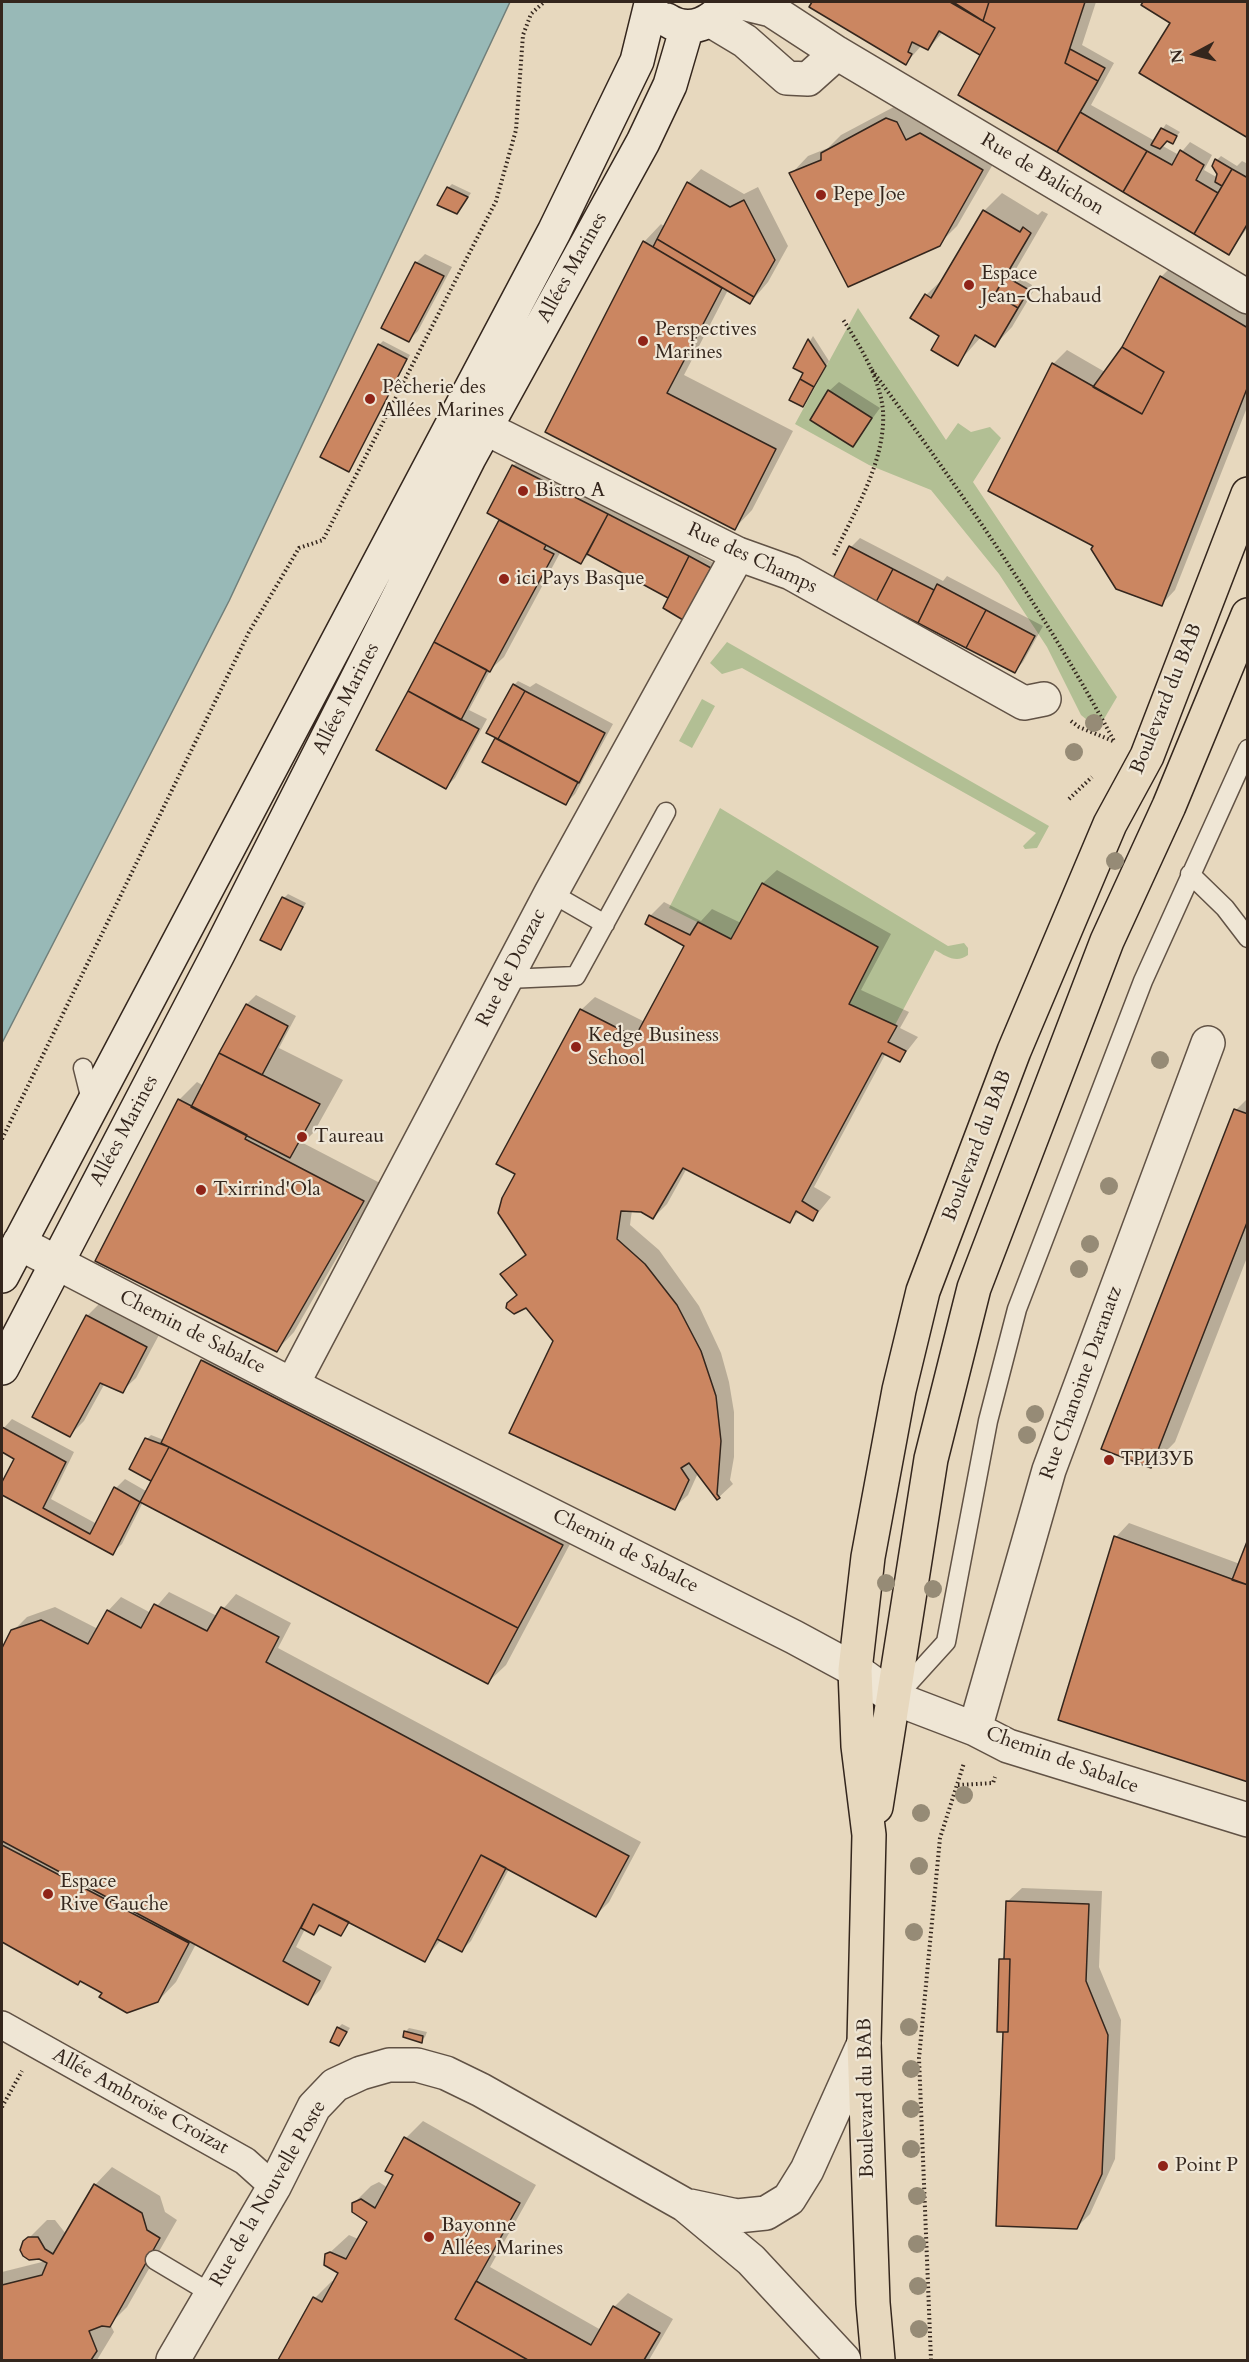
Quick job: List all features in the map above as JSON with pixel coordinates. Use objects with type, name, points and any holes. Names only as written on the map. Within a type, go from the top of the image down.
[{"type":"main road","name":"Boulevard du BAB","points":[[878,2361],[873,2303],[864,2043],[868,1835],[858,1746],[855,1670],[870,1545],[899,1390],[923,1291],[1014,1051],[1110,824],[1147,756],[1248,494]]},
{"type":"main road","name":"Boulevard du BAB","points":[[868,1835],[878,1799],[931,1459],[974,1288],[1107,941],[1169,806],[1248,615]]},
{"type":"street","name":"Rue de Balichon","points":[[738,2],[771,10],[837,53],[1248,297]]},
{"type":"street","points":[[650,3],[672,24],[708,16],[745,41],[787,78],[808,79],[837,53]]},
{"type":"street","name":"Allées Marines","points":[[2,1368],[55,1262],[218,954],[471,422],[554,232],[637,61],[650,3]]},
{"type":"street","name":"Allées Marines","points":[[2,1276],[93,1106],[471,422],[643,142],[670,85],[708,16]]},
{"type":"street","name":"Rue des Champs","points":[[471,422],[738,554],[791,573],[1024,703],[1044,699]]},
{"type":"street","name":"Rue de Donzac","points":[[292,1385],[551,893],[738,554]]},
{"type":"street","name":"Rue Chanoine Daranatz","points":[[975,1729],[1049,1470],[1208,1043]]},
{"type":"street","name":"Chemin de Sabalce","points":[[19,1243],[292,1385],[855,1670],[894,1698],[975,1729],[1008,1746],[1248,1820]]},
{"type":"street","name":"Allée Ambroise Croizat","points":[[2,2025],[245,2161],[274,2187]]},
{"type":"street","name":"Rue de la Nouvelle Poste","points":[[685,2205],[737,2216],[766,2213],[789,2199],[807,2170],[864,2043]]},
{"type":"street","name":"Rue de la Nouvelle Poste","points":[[172,2361],[274,2187],[314,2107],[335,2085],[360,2073],[389,2066],[417,2065],[446,2073],[481,2090],[685,2205],[751,2260],[844,2361]]},
{"type":"lane","points":[[894,1698],[946,1642],[988,1421],[1017,1309],[1143,981],[1248,748]]},
{"type":"lane","points":[[507,979],[576,976],[666,812]]},
{"type":"lane","points":[[1190,874],[1225,908],[1248,938]]},
{"type":"lane","points":[[551,893],[605,924]]},
{"type":"lane","points":[[83,1068],[93,1106]]},
{"type":"lane","points":[[155,2260],[212,2294]]},
{"type":"path","points":[[2,1139],[249,632],[299,548],[323,540],[496,201],[516,130],[523,35],[531,14],[544,2]]},
{"type":"path","points":[[842,318],[872,370],[1024,585],[1071,661],[1114,741],[1079,727],[1044,699]]},
{"type":"path","points":[[819,589],[869,478],[880,444],[883,411],[872,370]]},
{"type":"path","points":[[1248,843],[1248,867]]},
{"type":"path","points":[[931,2361],[919,2058],[940,1839],[975,1729]]},
{"type":"path","points":[[2,2107],[37,2045]]},
{"type":"green space","points":[[858,308],[946,440],[958,423],[971,432],[990,427],[1001,438],[973,482],[1117,697],[1098,729],[1081,715],[1047,647],[999,574],[931,490],[869,465],[795,424]]},
{"type":"green space","points":[[727,642],[1049,826],[1037,848],[1025,849],[1023,846],[1036,833],[742,668],[722,674],[710,663]]},
{"type":"green space","points":[[702,699],[715,706],[692,748],[679,741]]},
{"type":"green space","points":[[720,808],[948,946],[964,943],[968,948],[968,955],[955,959],[935,950],[895,1025],[849,1004],[878,947],[762,883],[731,939],[669,908]]},
{"type":"water","points":[[2,2],[510,2],[229,601],[2,1043]]},
{"type":"building","points":[[812,2],[950,2],[995,28],[980,55],[939,31],[928,50],[912,42],[908,52],[912,54],[906,65],[809,7]]},
{"type":"building","points":[[953,2],[989,2],[983,21]]},
{"type":"building","points":[[989,2],[1085,2],[1065,63],[1098,81],[1057,152],[958,95],[995,28],[983,21]]},
{"type":"building","points":[[1143,2],[1248,2],[1248,138],[1139,73],[1170,23],[1141,5]]},
{"type":"building","points":[[1070,49],[1105,68],[1098,81],[1065,63]]},
{"type":"building","points":[[1080,112],[1147,151],[1123,192],[1057,152]]},
{"type":"building","points":[[886,118],[897,122],[906,140],[920,133],[983,170],[940,246],[848,287],[789,173],[821,160],[821,153]]},
{"type":"building","points":[[1161,128],[1177,136],[1173,144],[1167,141],[1160,149],[1151,145]]},
{"type":"building","points":[[1180,150],[1204,165],[1196,180],[1218,193],[1194,234],[1123,192],[1147,151],[1172,165]]},
{"type":"building","points":[[1215,159],[1232,169],[1222,186],[1215,182],[1217,174],[1212,166]]},
{"type":"building","points":[[1232,169],[1248,178],[1248,223],[1229,255],[1194,234]]},
{"type":"building","points":[[687,182],[730,207],[744,200],[775,260],[754,297],[657,239]]},
{"type":"building","points":[[447,187],[468,197],[457,214],[437,205]]},
{"type":"building","name":"Espace Jean-Chabaud","points":[[983,210],[1020,232],[1023,227],[1031,233],[995,294],[1018,308],[995,347],[975,335],[958,366],[931,350],[939,336],[910,318],[925,294],[931,298]]},
{"type":"building","points":[[657,239],[754,297],[750,304],[653,247]]},
{"type":"building","name":"Perspectives Marines","points":[[643,241],[722,288],[667,393],[776,449],[735,530],[545,432]]},
{"type":"building","points":[[415,262],[444,276],[409,342],[381,328]]},
{"type":"building","points":[[1005,276],[1029,290],[1018,308],[995,294]]},
{"type":"building","points":[[1160,276],[1248,328],[1248,386],[1162,606],[1116,589],[1091,549],[1093,546],[988,491],[1052,363],[1142,414],[1164,372],[1122,347]]},
{"type":"building","points":[[808,339],[826,366],[814,387],[800,379],[803,373],[793,368]]},
{"type":"building","points":[[378,344],[407,359],[349,472],[320,457]]},
{"type":"building","points":[[1122,347],[1164,372],[1142,414],[1093,387]]},
{"type":"building","points":[[800,379],[814,387],[803,407],[789,400]]},
{"type":"building","points":[[828,390],[872,418],[853,447],[810,420]]},
{"type":"building","points":[[512,465],[608,514],[581,564],[487,513]]},
{"type":"building","points":[[608,514],[689,556],[668,598],[587,554]]},
{"type":"building","name":"ici Pays Basque","points":[[499,520],[546,545],[544,549],[554,554],[490,672],[434,642]]},
{"type":"building","points":[[849,546],[893,569],[876,602],[832,580]]},
{"type":"building","points":[[689,556],[711,568],[683,620],[663,608]]},
{"type":"building","points":[[893,569],[934,590],[918,623],[876,602]]},
{"type":"building","points":[[937,584],[986,610],[966,648],[918,623]]},
{"type":"building","points":[[986,610],[1035,636],[1015,673],[966,648]]},
{"type":"building","points":[[434,642],[487,670],[461,720],[408,691]]},
{"type":"building","points":[[513,684],[525,691],[498,739],[486,733]]},
{"type":"building","points":[[408,691],[479,729],[446,789],[376,750]]},
{"type":"building","points":[[525,691],[605,733],[579,783],[498,739]]},
{"type":"building","points":[[495,738],[578,782],[566,805],[482,762]]},
{"type":"building","points":[[762,883],[878,947],[849,1004],[897,1026],[888,1042],[906,1051],[900,1062],[882,1053],[802,1201],[818,1211],[813,1221],[796,1211],[790,1223],[683,1168],[653,1219],[641,1212],[621,1211],[617,1239],[645,1264],[677,1305],[701,1351],[716,1396],[721,1441],[717,1494],[720,1498],[717,1500],[689,1463],[681,1468],[689,1480],[675,1510],[509,1433],[553,1341],[526,1308],[514,1314],[506,1308],[507,1303],[517,1295],[500,1274],[526,1255],[498,1213],[502,1198],[515,1174],[496,1164],[580,1009],[635,1037],[684,946],[645,924],[649,915],[690,935],[698,922],[731,939]]},
{"type":"building","points":[[282,897],[303,907],[281,950],[260,940]]},
{"type":"building","points":[[246,1004],[288,1026],[262,1075],[219,1053]]},
{"type":"building","points":[[219,1053],[320,1104],[290,1158],[191,1107]]},
{"type":"building","points":[[178,1099],[247,1135],[245,1139],[364,1201],[277,1352],[95,1261]]},
{"type":"building","points":[[1234,1109],[1248,1114],[1248,1220],[1151,1468],[1101,1449]]},
{"type":"building","points":[[86,1315],[147,1347],[123,1393],[100,1383],[70,1437],[32,1417]]},
{"type":"building","points":[[201,1360],[563,1545],[518,1628],[161,1443]]},
{"type":"building","points":[[2,1427],[66,1462],[43,1508],[90,1534],[114,1487],[140,1502],[113,1555],[2,1495],[2,1482],[14,1459],[2,1452]]},
{"type":"building","points":[[145,1438],[169,1447],[151,1481],[129,1469]]},
{"type":"building","points":[[169,1447],[518,1628],[488,1684],[140,1502]]},
{"type":"building","points":[[1114,1536],[1248,1585],[1248,1782],[1058,1720]]},
{"type":"building","points":[[1248,1539],[1248,1585],[1232,1580]]},
{"type":"building","points":[[154,1604],[207,1631],[221,1607],[279,1637],[266,1662],[629,1856],[596,1917],[481,1855],[425,1962],[313,1904],[283,1961],[320,1981],[308,2005],[2,1841],[2,1648],[11,1630],[41,1620],[88,1644],[107,1610],[141,1628]]},
{"type":"building","name":"Espace Rive Gauche","points":[[2,1845],[189,1943],[158,2002],[127,2013],[99,1997],[102,1993],[80,1981],[78,1985],[2,1942]]},
{"type":"building","points":[[481,1855],[506,1868],[462,1952],[437,1939]]},
{"type":"building","points":[[1006,1901],[1089,1904],[1086,1981],[1108,2035],[1102,2174],[1077,2229],[996,2226],[1003,2032],[1008,2032],[1010,1959],[1004,1959]]},
{"type":"building","points":[[313,1904],[349,1922],[341,1936],[319,1925],[314,1935],[301,1928]]},
{"type":"building","points":[[999,1959],[1010,1959],[1008,2032],[997,2032]]},
{"type":"building","points":[[337,2027],[347,2032],[339,2046],[330,2042]]},
{"type":"building","points":[[404,2031],[423,2036],[422,2043],[403,2037]]},
{"type":"building","name":"Bayonne Allées Marines","points":[[404,2137],[520,2203],[455,2319],[528,2360],[278,2360],[313,2297],[322,2302],[338,2273],[324,2265],[325,2254],[330,2252],[346,2259],[367,2222],[352,2212],[352,2203],[361,2199],[375,2208],[393,2175],[385,2171]]},
{"type":"building","points":[[94,2184],[142,2213],[147,2230],[160,2238],[110,2327],[102,2326],[89,2331],[97,2351],[91,2360],[2,2360],[2,2285],[42,2275],[47,2263],[39,2259],[29,2260],[23,2256],[20,2250],[23,2241],[28,2237],[38,2237],[45,2249],[53,2254]]},
{"type":"building","points":[[476,2281],[591,2345],[613,2306],[660,2333],[644,2360],[528,2360],[455,2319]]},
{"type":"place","name":"Pepe Joe","points":[[821,195]]},
{"type":"place","name":"Espace Jean-Chabaud","points":[[969,285]]},
{"type":"place","name":"Perspectives Marines","points":[[643,341]]},
{"type":"place","name":"Pêcherie des Allées Marines","points":[[370,399]]},
{"type":"place","name":"Bistro A","points":[[523,491]]},
{"type":"place","name":"ici Pays Basque","points":[[504,579]]},
{"type":"place","name":"Kedge Business School","points":[[576,1047]]},
{"type":"place","name":"Taureau","points":[[302,1137]]},
{"type":"place","name":"Txirrind'Ola","points":[[201,1190]]},
{"type":"place","name":"ТРИЗУБ","points":[[1109,1460]]},
{"type":"place","name":"Espace Rive Gauche","points":[[48,1894]]},
{"type":"place","name":"Point P","points":[[1163,2166]]},
{"type":"place","name":"Bayonne Allées Marines","points":[[429,2237]]}]
